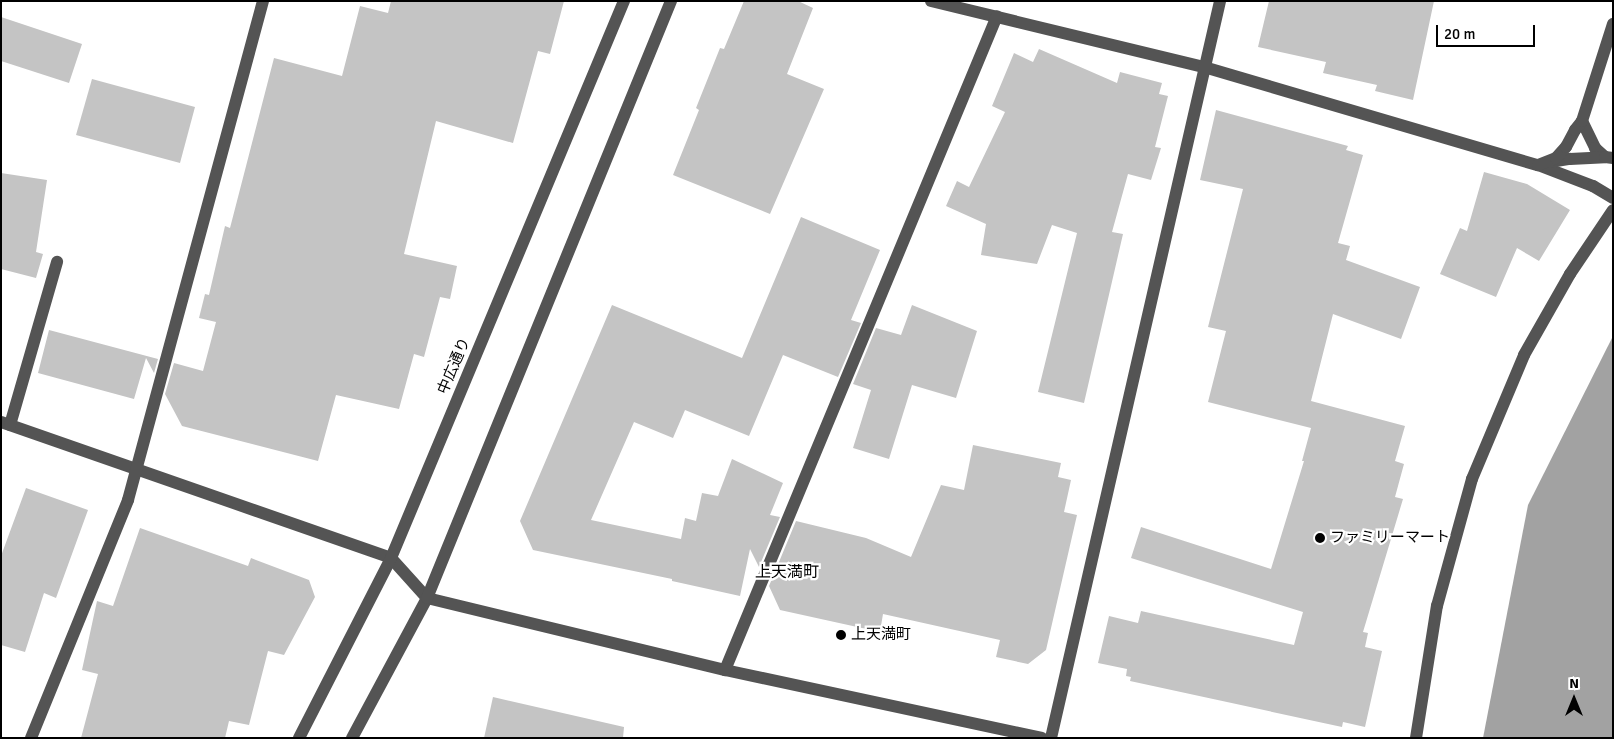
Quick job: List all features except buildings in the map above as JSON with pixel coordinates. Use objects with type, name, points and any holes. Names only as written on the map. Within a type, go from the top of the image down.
[{"type":"street","points":[[31,738],[128,500],[263,1]]},
{"type":"street","name":"中広通り","points":[[300,738],[391,558],[624,1]]},
{"type":"street","points":[[352,738],[427,598],[670,1]]},
{"type":"street","points":[[931,1],[1204,67],[1538,165],[1593,186],[1613,198]]},
{"type":"street","points":[[1051,738],[1220,1]]},
{"type":"street","points":[[725,670],[998,16]]},
{"type":"street","points":[[1538,165],[1556,158],[1566,147],[1582,121],[1613,24]]},
{"type":"street","points":[[1582,121],[1595,148],[1609,157]]},
{"type":"street","points":[[1538,165],[1570,159],[1609,157]]},
{"type":"street","points":[[1416,738],[1438,606],[1472,478],[1497,416],[1533,339],[1570,274],[1613,210]]},
{"type":"street","points":[[57,262],[6,423],[391,558],[427,598],[725,670],[1042,738]]},
{"type":"shaded area","points":[[1613,336],[1613,738],[1483,738],[1528,505]]},
{"type":"place","name":"ファミリーマート","points":[[1320,538]]},
{"type":"place","name":"上天満町","points":[[841,635]]},
{"type":"district","name":"上天満町","points":[[787,572]]}]
